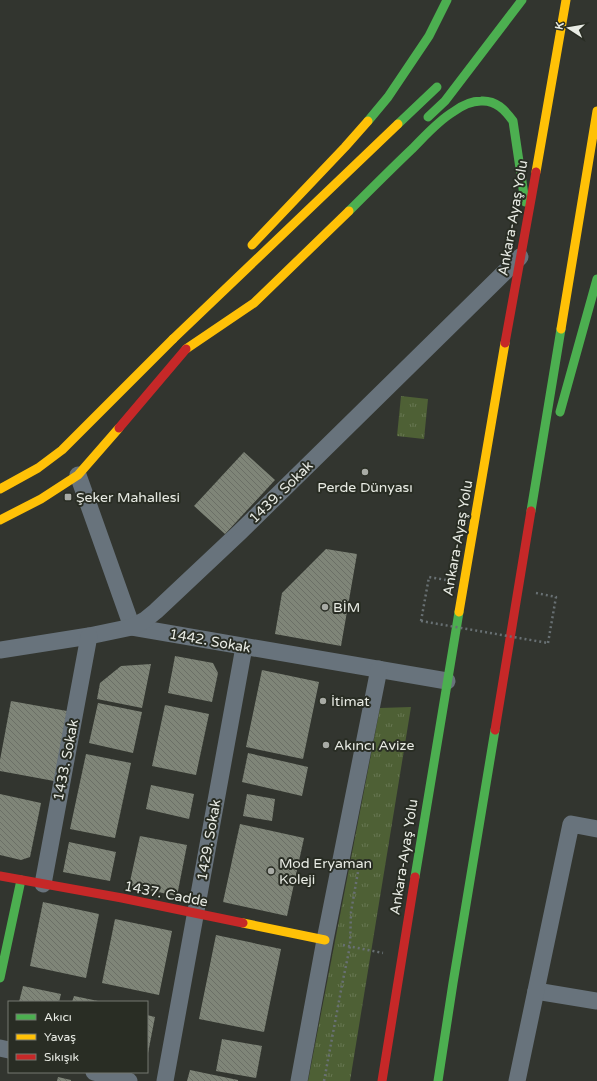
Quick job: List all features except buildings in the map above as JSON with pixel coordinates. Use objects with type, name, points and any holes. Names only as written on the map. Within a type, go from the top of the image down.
[{"type":"main road","points":[[247,251],[345,147],[388,97],[429,36],[447,0]]},
{"type":"main road","points":[[422,123],[445,101],[522,0]]},
{"type":"main road","name":"Ankara-Ayaş Yolu","points":[[382,1081],[447,681],[566,0]]},
{"type":"main road","points":[[0,489],[38,468],[62,450],[173,339],[433,91],[443,79]]},
{"type":"main road","points":[[186,349],[254,303],[428,133],[457,109],[473,102],[486,100],[497,104],[508,112],[513,121],[528,219]]},
{"type":"main road","points":[[438,1081],[453,982],[597,111]]},
{"type":"main road","points":[[587,174],[594,184]]},
{"type":"main road","points":[[557,423],[597,279]]},
{"type":"main road","points":[[173,339],[222,280]]},
{"type":"main road","points":[[0,520],[21,510],[78,475],[186,349],[226,311]]},
{"type":"main road","points":[[530,521],[551,446]]},
{"type":"main road","name":"1437. Cadde","points":[[0,876],[325,940]]},
{"type":"main road","points":[[0,978],[21,880]]},
{"type":"street","name":"1439. Sokak","points":[[0,650],[89,636],[132,627],[145,620],[240,532],[520,257]]},
{"type":"street","points":[[78,475],[132,627]]},
{"type":"street","name":"1442. Sokak","points":[[132,627],[447,681]]},
{"type":"street","name":"1433. Sokak","points":[[43,884],[89,636]]},
{"type":"street","name":"1429. Sokak","points":[[165,1081],[244,647]]},
{"type":"street","points":[[299,1081],[325,940],[379,669]]},
{"type":"street","points":[[517,1081],[571,824],[597,829]]},
{"type":"street","points":[[536,991],[597,1001]]},
{"type":"street","points":[[98,1073],[129,1081]]},
{"type":"path","points":[[429,577],[422,621],[548,643],[556,597]]},
{"type":"path","points":[[324,1081],[350,946],[352,912],[360,858]]},
{"type":"path","points":[[325,940],[332,943],[402,957]]},
{"type":"green space","points":[[401,396],[428,399],[424,439],[397,436]]},
{"type":"green space","points":[[411,707],[350,1081],[308,1081],[380,708]]},
{"type":"traffic: fast","points":[[368,121],[388,97],[429,36],[447,0]]},
{"type":"traffic: fast","points":[[428,117],[445,101],[522,0]]},
{"type":"traffic: fast","points":[[398,124],[437,87]]},
{"type":"traffic: fast","points":[[349,211],[442,120],[463,106],[481,101],[491,102],[500,106],[513,121],[525,202]]},
{"type":"traffic: fast","points":[[560,412],[597,279]]},
{"type":"traffic: fast","points":[[531,511],[561,329]]},
{"type":"traffic: fast","points":[[415,877],[459,612]]},
{"type":"traffic: fast","points":[[438,1081],[495,730]]},
{"type":"traffic: fast","points":[[0,978],[21,880]]},
{"type":"traffic: slow","points":[[536,172],[566,0]]},
{"type":"traffic: slow","points":[[561,329],[597,111]]},
{"type":"traffic: slow","points":[[252,245],[368,121]]},
{"type":"traffic: slow","points":[[173,339],[398,124]]},
{"type":"traffic: slow","points":[[186,349],[254,303],[349,211]]},
{"type":"traffic: slow","points":[[0,489],[38,468],[62,450],[173,339]]},
{"type":"traffic: slow","points":[[459,612],[505,343]]},
{"type":"traffic: slow","points":[[0,520],[41,499],[78,475],[119,428]]},
{"type":"traffic: slow","points":[[243,923],[325,940]]},
{"type":"traffic: jam","points":[[505,343],[536,172]]},
{"type":"traffic: jam","points":[[119,428],[186,349]]},
{"type":"traffic: jam","points":[[495,730],[531,511]]},
{"type":"traffic: jam","points":[[0,876],[122,898],[243,923]]},
{"type":"traffic: jam","points":[[382,1081],[415,877]]},
{"type":"place","name":"Perde Dünyası","points":[[365,472]]},
{"type":"place","name":"Şeker Mahallesi","points":[[68,497]]},
{"type":"place","name":"BİM","points":[[325,607]]},
{"type":"place","name":"İtimat","points":[[323,701]]},
{"type":"place","name":"Akıncı Avize","points":[[326,745]]},
{"type":"place","name":"Mod Eryaman Koleji","points":[[271,871]]}]
